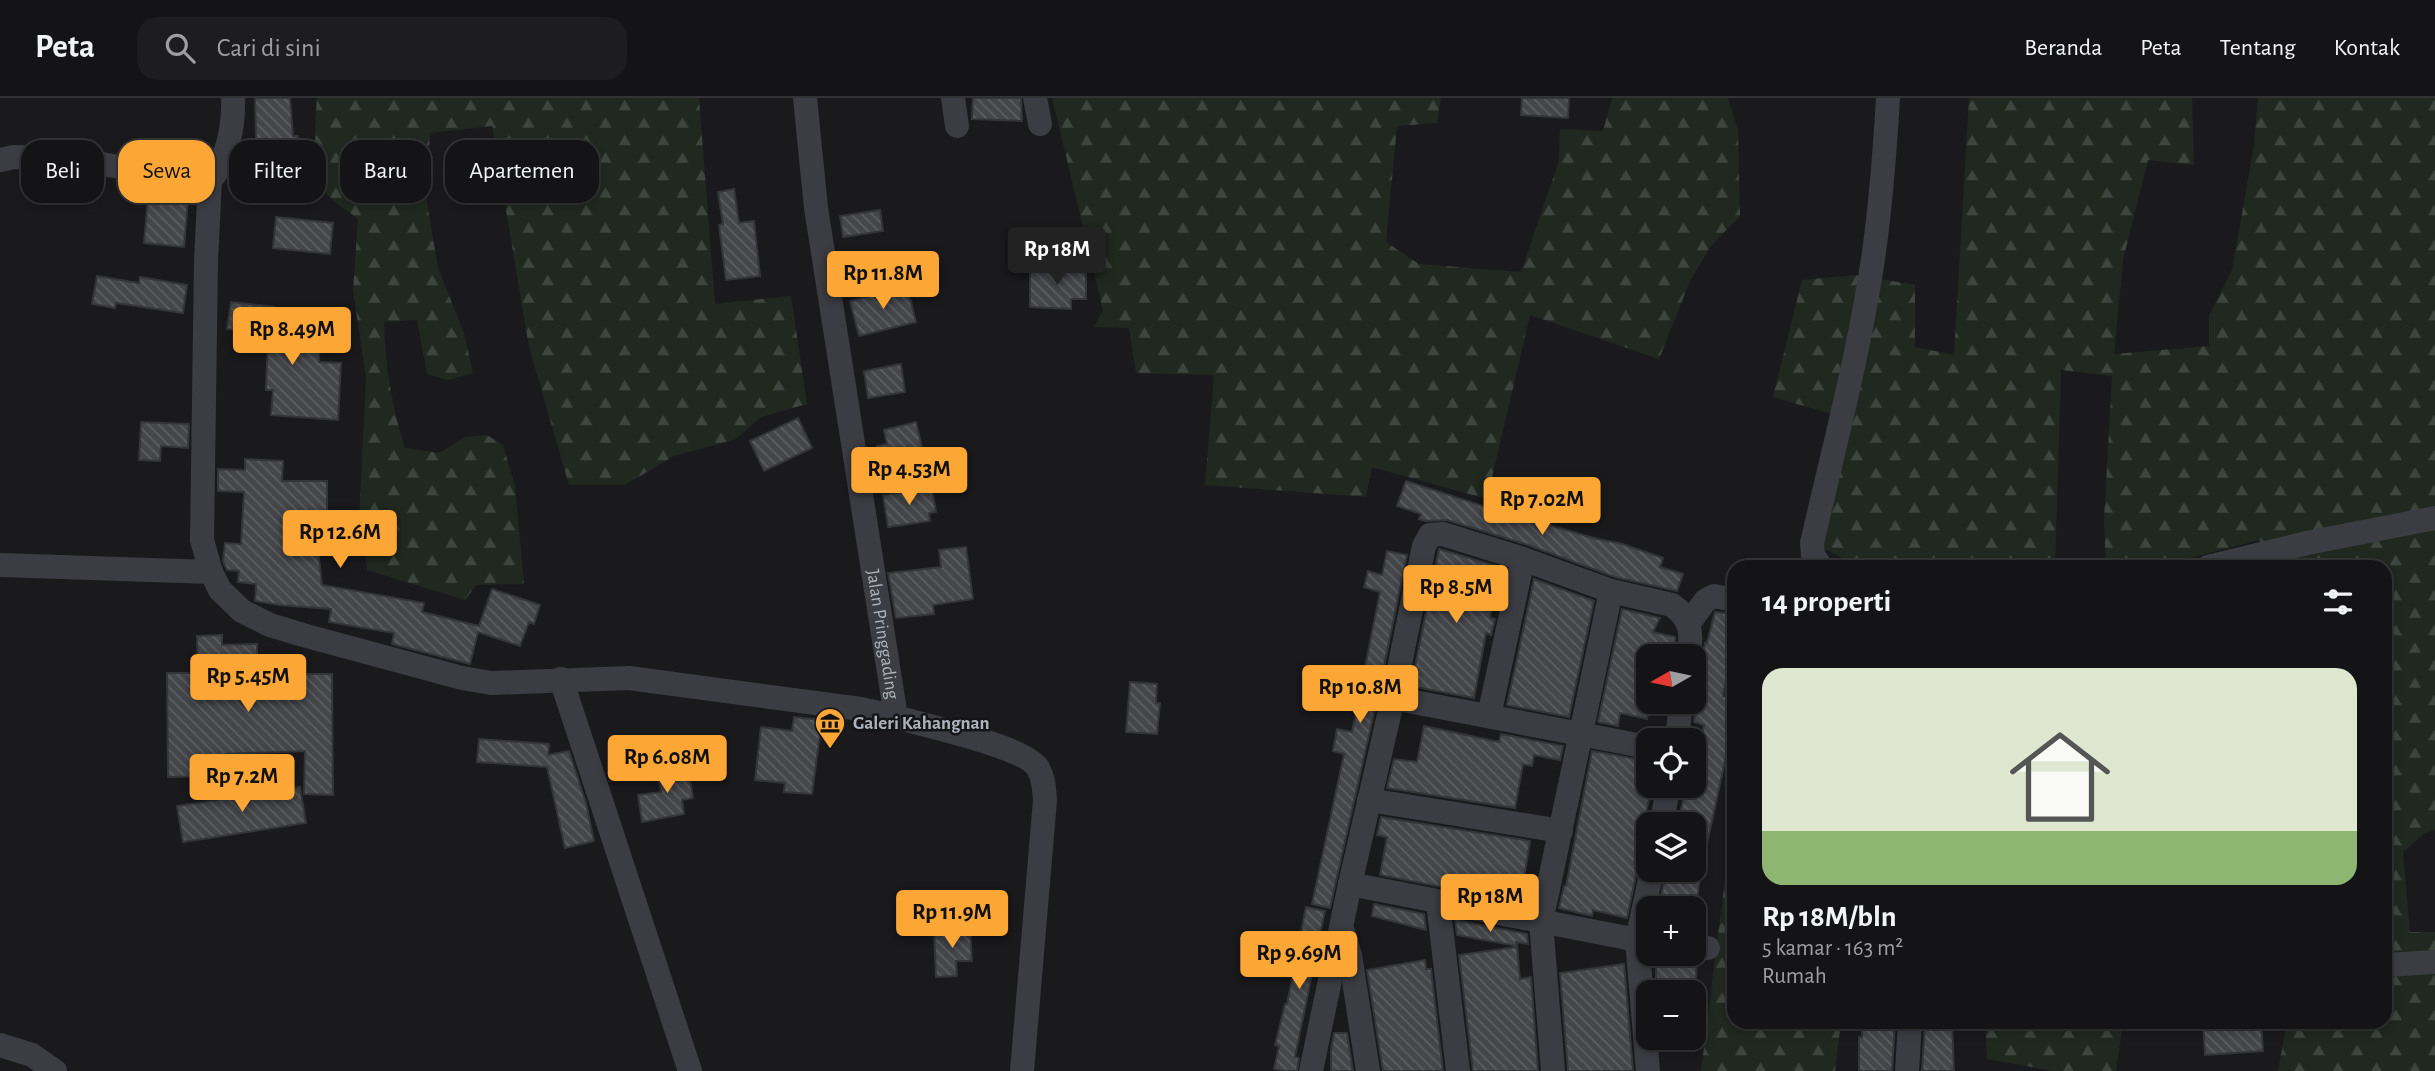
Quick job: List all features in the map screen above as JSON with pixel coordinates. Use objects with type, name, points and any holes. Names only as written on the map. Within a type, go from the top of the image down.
[{"type":"street","points":[[215,175],[226,153],[233,98]]},
{"type":"street","name":"Jalan Pringgading","points":[[805,98],[816,208],[896,717],[1005,747],[1032,761],[1042,779],[1045,800],[1021,1071]]},
{"type":"street","points":[[953,98],[957,125]]},
{"type":"street","points":[[1035,98],[1040,124]]},
{"type":"street","points":[[1816,560],[1812,543],[1874,252],[1885,156],[1888,98]]},
{"type":"street","points":[[0,160],[14,157],[69,159],[118,167]]},
{"type":"street","points":[[209,203],[202,540],[211,572],[220,590],[242,611],[292,632],[462,678],[491,683],[629,678],[861,709],[896,717]]},
{"type":"street","points":[[2237,560],[2435,518]]},
{"type":"street","points":[[1311,1071],[1427,538],[1433,534],[1443,534],[1611,591],[1664,601],[1679,609],[1689,623],[1690,644]]},
{"type":"street","points":[[1489,716],[1523,559]]},
{"type":"street","points":[[0,565],[211,572]]},
{"type":"street","points":[[1553,1071],[1541,922],[1611,591]]},
{"type":"street","points":[[1689,623],[1705,601],[1714,596],[1727,599]]},
{"type":"street","points":[[561,679],[690,1071]]},
{"type":"street","points":[[1393,698],[1636,745]]},
{"type":"street","points":[[1369,800],[1561,831]]},
{"type":"street","points":[[1350,884],[1636,940]]},
{"type":"street","points":[[1438,902],[1458,1071]]},
{"type":"street","points":[[1341,928],[1350,955],[1368,1071]]},
{"type":"street","points":[[2392,965],[2435,962]]},
{"type":"street","points":[[1644,966],[1648,1071]]},
{"type":"street","points":[[1907,1071],[1910,1029]]},
{"type":"street","points":[[0,1045],[32,1055],[55,1071]]},
{"type":"green space","points":[[317,98],[699,98],[715,304],[791,296],[807,404],[761,417],[736,439],[674,456],[625,485],[569,485],[529,347],[505,203],[599,203],[599,140],[494,140],[492,126],[430,133],[430,140],[340,140],[340,203],[427,203],[438,268],[464,333],[473,373],[448,380],[427,374],[417,320],[384,322],[393,402],[405,448],[439,453],[466,437],[487,435],[503,445],[515,486],[524,584],[476,585],[465,600],[367,570],[359,521],[366,377],[353,291],[358,219],[326,191],[326,140],[315,140]]},
{"type":"green space","points":[[1052,98],[1441,98],[1437,123],[1397,126],[1386,242],[1419,264],[1521,272],[1559,161],[1560,129],[1603,131],[1612,98],[1728,98],[1738,130],[1740,216],[1710,247],[1690,281],[1659,359],[1530,315],[1487,499],[1372,467],[1366,497],[1205,485],[1214,375],[1136,373],[1129,328],[1094,327],[1103,310]]},
{"type":"green space","points":[[1969,98],[2192,98],[2194,165],[2148,160],[2123,260],[2114,354],[2209,346],[2209,316],[2232,270],[2254,145],[2258,98],[2435,98],[2435,830],[2425,833],[2403,852],[2410,932],[2435,932],[2435,1071],[2278,1071],[2286,1029],[2392,1029],[2392,560],[2263,560],[2260,540],[2182,560],[2106,560],[2104,520],[2112,376],[2061,370],[2055,560],[1846,560],[1829,551],[1801,543],[1832,414],[1773,397],[1802,280],[1856,275],[1915,285],[1915,347],[1954,355]]},
{"type":"green space","points":[[1727,864],[1727,1029],[1840,1029],[1835,1071],[1701,1071],[1704,1050],[1706,1050],[1706,1031]]},
{"type":"green space","points":[[1985,1029],[2122,1029],[2116,1071],[2053,1071],[1987,1059]]},
{"type":"building","points":[[255,98],[290,98],[293,136],[298,136],[298,140],[256,140]]},
{"type":"building","points":[[973,98],[1021,98],[1022,121],[972,119]]},
{"type":"building","points":[[1522,98],[1569,98],[1568,118],[1521,115]]},
{"type":"building","points":[[734,189],[739,223],[754,221],[760,276],[726,280],[718,192]]},
{"type":"building","points":[[147,203],[188,203],[184,247],[144,243]]},
{"type":"building","points":[[880,210],[883,231],[843,237],[840,216]]},
{"type":"building","points":[[276,217],[333,223],[330,254],[273,248]]},
{"type":"building","points":[[1030,268],[1086,268],[1086,299],[1071,299],[1071,309],[1030,307]]},
{"type":"building","points":[[97,276],[139,283],[140,277],[187,285],[183,313],[116,303],[115,308],[92,304]]},
{"type":"building","points":[[907,286],[916,322],[859,336],[850,301]]},
{"type":"building","points":[[231,302],[275,307],[272,332],[320,335],[319,362],[341,363],[338,420],[271,415],[273,390],[266,390],[268,335],[227,329]]},
{"type":"building","points":[[901,364],[905,392],[868,398],[864,371]]},
{"type":"building","points":[[798,418],[812,448],[764,471],[750,441]]},
{"type":"building","points":[[141,422],[189,424],[188,448],[161,446],[160,461],[139,460]]},
{"type":"building","points":[[916,422],[923,452],[881,462],[877,446],[887,444],[884,430]]},
{"type":"building","points":[[245,459],[283,461],[282,481],[327,481],[327,530],[316,530],[322,585],[424,603],[422,612],[479,626],[492,589],[540,605],[534,624],[529,622],[520,646],[478,632],[470,664],[392,644],[394,633],[329,622],[331,609],[255,601],[256,584],[238,582],[239,571],[227,570],[223,561],[225,543],[241,544],[244,492],[218,491],[218,469],[245,470]]},
{"type":"building","points":[[1406,481],[1529,521],[1619,543],[1663,558],[1660,567],[1683,574],[1677,591],[1615,577],[1528,545],[1447,520],[1419,519],[1421,514],[1397,506]]},
{"type":"building","points":[[932,488],[936,512],[929,513],[930,521],[888,527],[883,495]]},
{"type":"building","points":[[966,547],[973,599],[933,605],[934,614],[896,618],[888,573],[941,567],[939,550]]},
{"type":"building","points":[[1439,549],[1506,569],[1502,584],[1496,582],[1490,618],[1495,619],[1491,635],[1486,633],[1474,698],[1411,686]]},
{"type":"building","points":[[1387,551],[1407,555],[1330,908],[1312,904],[1344,754],[1333,751],[1337,729],[1352,732],[1380,592],[1364,587],[1368,571],[1382,575]]},
{"type":"building","points":[[1534,579],[1594,601],[1569,717],[1507,705]]},
{"type":"building","points":[[1622,609],[1660,618],[1653,632],[1675,637],[1675,644],[1636,644],[1636,714],[1648,714],[1647,719],[1620,713],[1618,726],[1598,722]]},
{"type":"building","points":[[1715,612],[1727,613],[1727,676],[1723,696],[1727,697],[1727,752],[1706,849],[1706,812],[1681,812],[1683,798],[1706,798],[1706,728],[1694,722],[1695,714],[1706,714],[1705,643]]},
{"type":"building","points":[[222,635],[222,645],[257,644],[257,660],[286,659],[286,674],[332,674],[333,795],[304,794],[305,751],[225,754],[226,776],[168,777],[167,673],[198,673],[197,636]]},
{"type":"building","points":[[1130,682],[1157,684],[1156,703],[1160,703],[1157,734],[1126,732]]},
{"type":"building","points":[[794,717],[822,720],[812,794],[784,792],[785,783],[755,780],[761,727],[792,731]]},
{"type":"building","points":[[1424,726],[1499,742],[1501,734],[1563,746],[1560,760],[1534,755],[1532,766],[1523,764],[1515,808],[1387,788],[1394,759],[1417,762]]},
{"type":"building","points":[[479,739],[549,744],[548,755],[569,751],[586,803],[594,841],[565,848],[547,767],[477,762]]},
{"type":"building","points":[[1592,751],[1636,759],[1636,798],[1649,798],[1646,812],[1636,812],[1636,875],[1627,918],[1593,910],[1592,916],[1559,908],[1566,886]]},
{"type":"building","points":[[688,766],[693,798],[682,800],[684,814],[642,822],[638,795],[661,792],[657,771]]},
{"type":"building","points":[[300,787],[306,823],[183,842],[177,806]]},
{"type":"building","points":[[1381,817],[1530,841],[1524,878],[1535,881],[1530,904],[1380,875],[1387,837],[1377,835]]},
{"type":"building","points":[[1664,882],[1699,882],[1698,896],[1661,896]]},
{"type":"building","points":[[1374,904],[1424,914],[1426,930],[1372,916]]},
{"type":"building","points":[[1306,907],[1325,911],[1295,1057],[1299,1058],[1297,1071],[1286,1071],[1274,1069],[1279,1046],[1275,1045],[1287,1004]]},
{"type":"building","points":[[1455,920],[1527,934],[1528,944],[1516,942],[1517,946],[1457,935]]},
{"type":"building","points":[[970,927],[972,961],[956,961],[957,976],[936,977],[934,929]]},
{"type":"building","points":[[1517,947],[1520,979],[1531,977],[1538,1071],[1473,1071],[1459,955]]},
{"type":"building","points":[[1425,960],[1426,969],[1431,969],[1443,1071],[1383,1071],[1367,970]]},
{"type":"building","points":[[1624,964],[1633,1071],[1568,1071],[1560,973]]},
{"type":"building","points":[[1656,966],[1697,966],[1696,980],[1656,980]]},
{"type":"building","points":[[1862,1029],[1895,1029],[1892,1071],[1859,1071],[1859,1037],[1862,1037]]},
{"type":"building","points":[[1925,1029],[1952,1029],[1954,1071],[1922,1071]]},
{"type":"building","points":[[2203,1029],[2261,1029],[2263,1051],[2205,1055]]},
{"type":"building","points":[[1334,1033],[1347,1033],[1353,1071],[1331,1071]]},
{"type":"place","name":"Galeri Kahangnan","points":[[830,750]]}]
